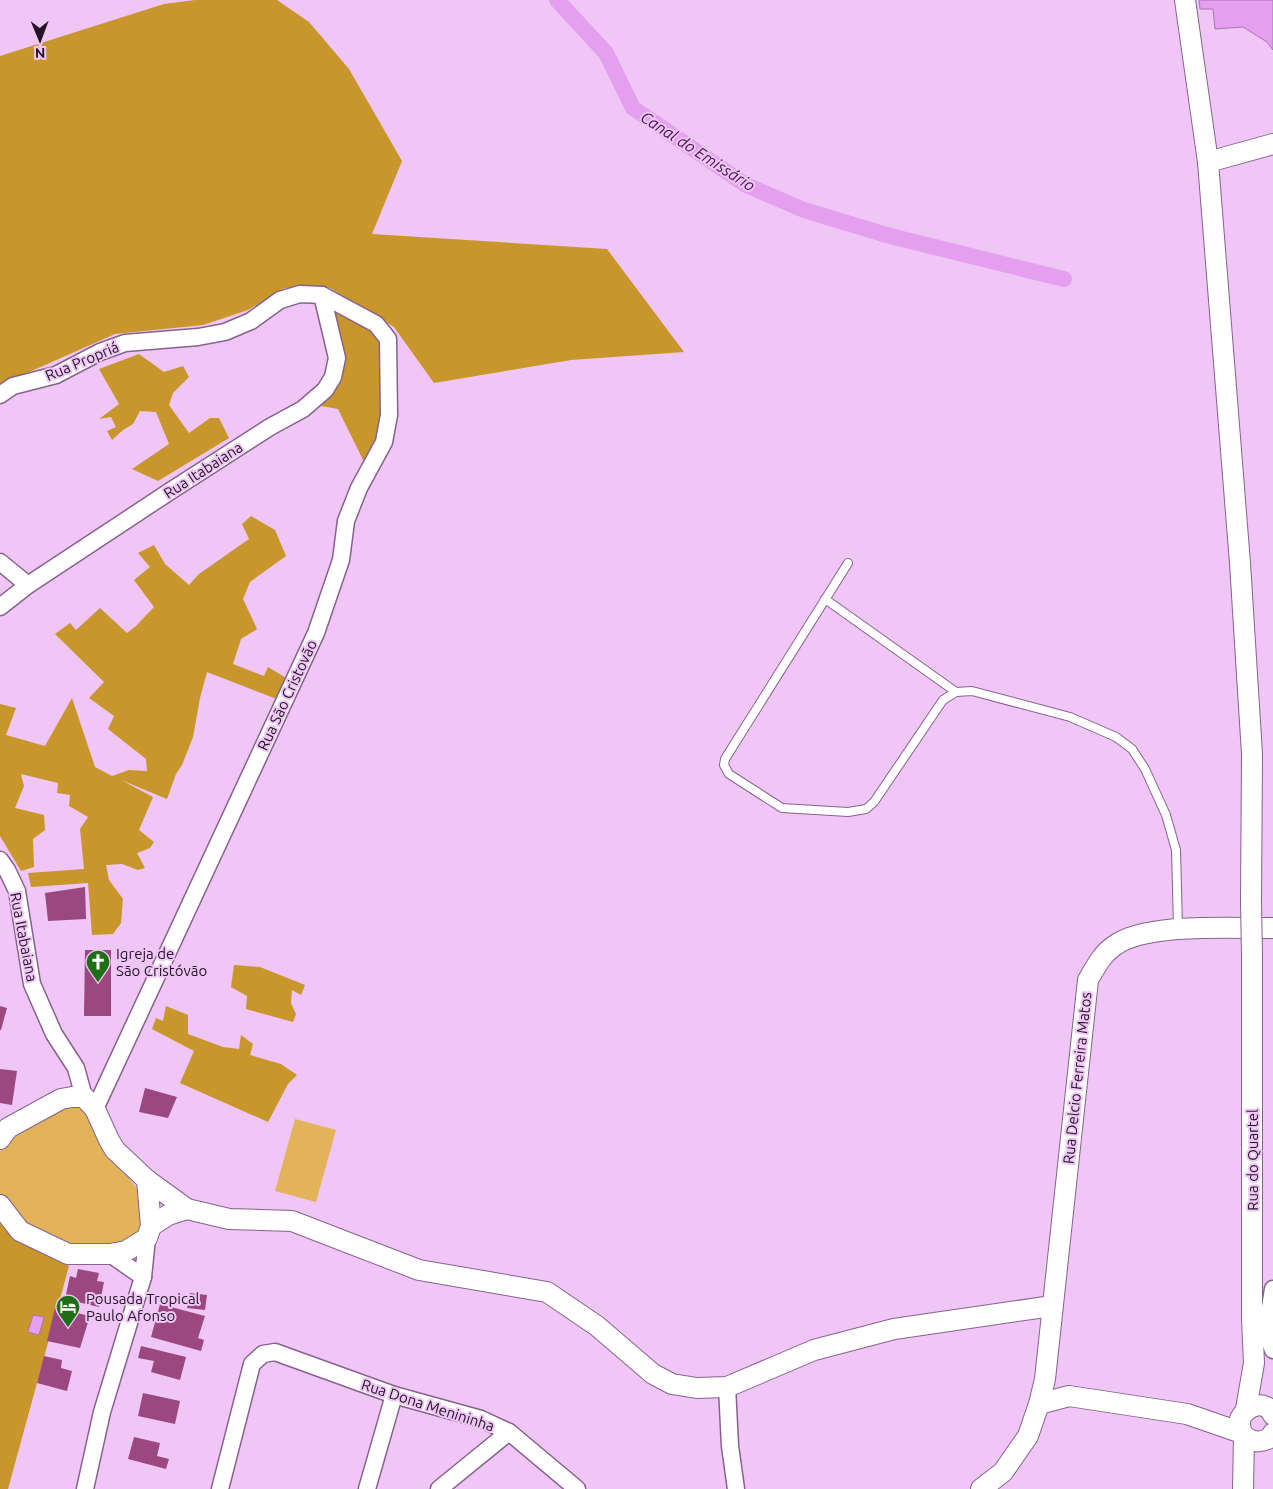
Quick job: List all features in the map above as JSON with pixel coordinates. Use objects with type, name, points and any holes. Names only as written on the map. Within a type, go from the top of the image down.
[{"type":"street","name":"Rua do Quartel","points":[[1185,0],[1208,162],[1240,563],[1251,744],[1252,1319],[1254,1363],[1244,1410],[1240,1418],[1243,1434],[1244,1485]]},
{"type":"street","points":[[1208,162],[1273,144]]},
{"type":"street","name":"Rua Propriá","points":[[0,395],[13,386],[56,375],[100,352],[126,343],[198,337],[225,332],[251,320],[280,300],[300,294],[322,295]]},
{"type":"street","name":"Rua Itabaiana","points":[[0,607],[28,585],[172,490],[270,427],[303,409],[325,390],[333,377],[337,358],[322,295]]},
{"type":"street","name":"Rua São Cristovão","points":[[89,1103],[316,633],[341,560],[346,521],[359,488],[384,442],[389,415],[388,339],[376,324],[322,295]]},
{"type":"street","points":[[0,562],[28,585]]},
{"type":"street","name":"Rua Itabaiana","points":[[0,860],[17,891],[32,984],[54,1034],[76,1068],[89,1103]]},
{"type":"street","name":"Rua Delcio Ferreira Matos","points":[[981,1489],[1003,1472],[1028,1436],[1040,1404],[1045,1379],[1088,980],[1099,961],[1114,946],[1137,935],[1178,929],[1273,928]]},
{"type":"street","points":[[3,1131],[61,1099],[72,1097],[89,1103],[112,1145],[147,1180],[187,1209],[230,1219],[292,1221],[419,1270],[547,1292],[597,1326],[653,1374],[672,1384],[697,1388],[727,1387],[814,1350],[894,1329],[1052,1306]]},
{"type":"street","points":[[85,1489],[102,1412],[142,1278],[149,1232],[147,1180]]},
{"type":"street","points":[[0,1205],[20,1231],[68,1254],[110,1254],[126,1251],[168,1215],[187,1209]]},
{"type":"street","points":[[110,1254],[142,1278]]},
{"type":"street","points":[[1273,1289],[1268,1339],[1273,1350]]},
{"type":"street","name":"Rua Dona Menininha","points":[[220,1489],[252,1364],[263,1354],[275,1352],[394,1395],[480,1419],[509,1432],[577,1489]]},
{"type":"street","name":"Rua do Quartel","points":[[1254,1363],[1271,1410]]},
{"type":"street","points":[[1045,1379],[1069,1396]]},
{"type":"street","points":[[727,1387],[730,1446],[736,1489]]},
{"type":"street","points":[[367,1489],[394,1395]]},
{"type":"street","points":[[1040,1404],[1069,1396],[1186,1414],[1243,1434],[1254,1442],[1271,1436]]},
{"type":"street","points":[[1186,1414],[1244,1410],[1256,1405],[1271,1410]]},
{"type":"street","points":[[439,1489],[509,1432]]},
{"type":"street","points":[[1244,1485],[1271,1436]]},
{"type":"lane","points":[[848,563],[725,759],[724,765],[729,774],[782,808],[848,812],[866,809],[874,802],[943,700],[956,692],[972,691],[1070,717],[1116,737],[1132,749],[1145,769],[1166,815],[1176,850],[1178,929]]},
{"type":"lane","points":[[825,599],[956,692]]},
{"type":"shaded area","points":[[195,0],[277,0],[309,22],[349,69],[402,161],[372,234],[607,249],[684,352],[571,360],[434,383],[394,327],[330,288],[285,288],[248,310],[203,325],[115,334],[0,385],[0,56],[164,4]]},
{"type":"shaded area","points":[[1199,0],[1273,0],[1273,50],[1267,42],[1243,27],[1215,29],[1213,9],[1200,9]]},
{"type":"shaded area","points":[[330,304],[372,327],[384,343],[384,414],[378,442],[365,464],[338,409],[321,406],[335,383]]},
{"type":"shaded area","points":[[139,354],[164,372],[183,366],[189,377],[173,393],[169,405],[189,433],[210,418],[219,418],[229,438],[158,481],[132,469],[169,444],[156,412],[140,411],[133,424],[112,440],[107,431],[116,427],[111,417],[99,419],[119,404],[99,369]]},
{"type":"shaded area","points":[[251,516],[275,530],[286,556],[250,582],[243,599],[257,629],[241,639],[233,664],[264,676],[268,667],[288,679],[279,700],[207,672],[193,737],[167,799],[121,780],[153,797],[139,830],[154,842],[150,848],[137,853],[145,868],[138,870],[122,864],[106,865],[109,880],[123,899],[121,923],[113,934],[92,935],[88,883],[31,887],[28,873],[84,869],[80,829],[88,817],[69,806],[70,795],[57,793],[58,783],[21,774],[24,786],[15,808],[44,815],[45,830],[33,839],[34,867],[21,871],[0,836],[0,704],[16,708],[6,735],[45,746],[72,698],[95,767],[112,776],[129,770],[147,771],[146,759],[108,729],[114,716],[89,698],[104,682],[55,634],[70,623],[76,630],[100,608],[127,633],[154,607],[134,580],[150,567],[138,553],[154,545],[165,564],[189,585],[199,574],[249,539],[242,524]]},
{"type":"shaded area","points":[[234,965],[260,967],[305,985],[301,995],[292,990],[291,1003],[296,1014],[293,1022],[246,1009],[247,996],[231,987]]},
{"type":"shaded area","points":[[166,1006],[188,1015],[188,1034],[223,1047],[239,1049],[241,1035],[253,1044],[250,1055],[281,1064],[297,1075],[288,1084],[268,1122],[180,1083],[194,1051],[152,1029],[156,1018],[163,1021]]},
{"type":"shaded area","points":[[81,1104],[91,1111],[92,1128],[100,1143],[136,1187],[146,1207],[144,1226],[133,1239],[117,1248],[64,1245],[43,1238],[16,1214],[0,1195],[0,1151],[5,1143],[35,1125],[55,1110]]},
{"type":"shaded area","points":[[295,1119],[336,1130],[316,1202],[275,1191]]},
{"type":"shaded area","points":[[0,1219],[15,1238],[69,1266],[8,1489],[0,1489]]},
{"type":"shaded area","points":[[33,1315],[44,1317],[39,1335],[28,1332]]},
{"type":"building","points":[[85,887],[86,919],[48,921],[45,893]]},
{"type":"building","name":"Igreja de São Cristóvão","points":[[85,950],[111,950],[111,1016],[84,1016]]},
{"type":"building","points":[[0,1006],[7,1008],[1,1030],[0,1030]]},
{"type":"building","points":[[0,1069],[17,1071],[12,1105],[0,1103]]},
{"type":"building","points":[[145,1088],[177,1097],[168,1118],[139,1112]]},
{"type":"building","points":[[78,1269],[99,1273],[97,1281],[104,1282],[99,1307],[65,1299],[70,1276],[76,1278]]},
{"type":"building","points":[[190,1293],[207,1295],[205,1310],[187,1308]]},
{"type":"building","points":[[160,1304],[205,1316],[198,1338],[204,1340],[201,1351],[151,1337]]},
{"type":"building","name":"Pousada Tropical Paulo Afonso","points":[[55,1308],[90,1316],[80,1348],[47,1341]]},
{"type":"building","points":[[141,1346],[186,1357],[180,1380],[151,1372],[154,1361],[138,1358]]},
{"type":"building","points":[[44,1356],[62,1360],[61,1368],[72,1371],[67,1391],[37,1383]]},
{"type":"building","points":[[143,1393],[180,1401],[175,1424],[138,1416]]},
{"type":"building","points":[[134,1437],[160,1443],[157,1456],[169,1459],[166,1469],[128,1459]]},
{"type":"waterway","name":"Canal do Emissário","points":[[557,0],[606,53],[633,108],[746,185],[804,210],[890,236],[1064,279]]},
{"type":"place","name":"Igreja de São Cristóvão","points":[[98,983]]},
{"type":"place","name":"Pousada Tropical Paulo Afonso","points":[[68,1328]]}]
